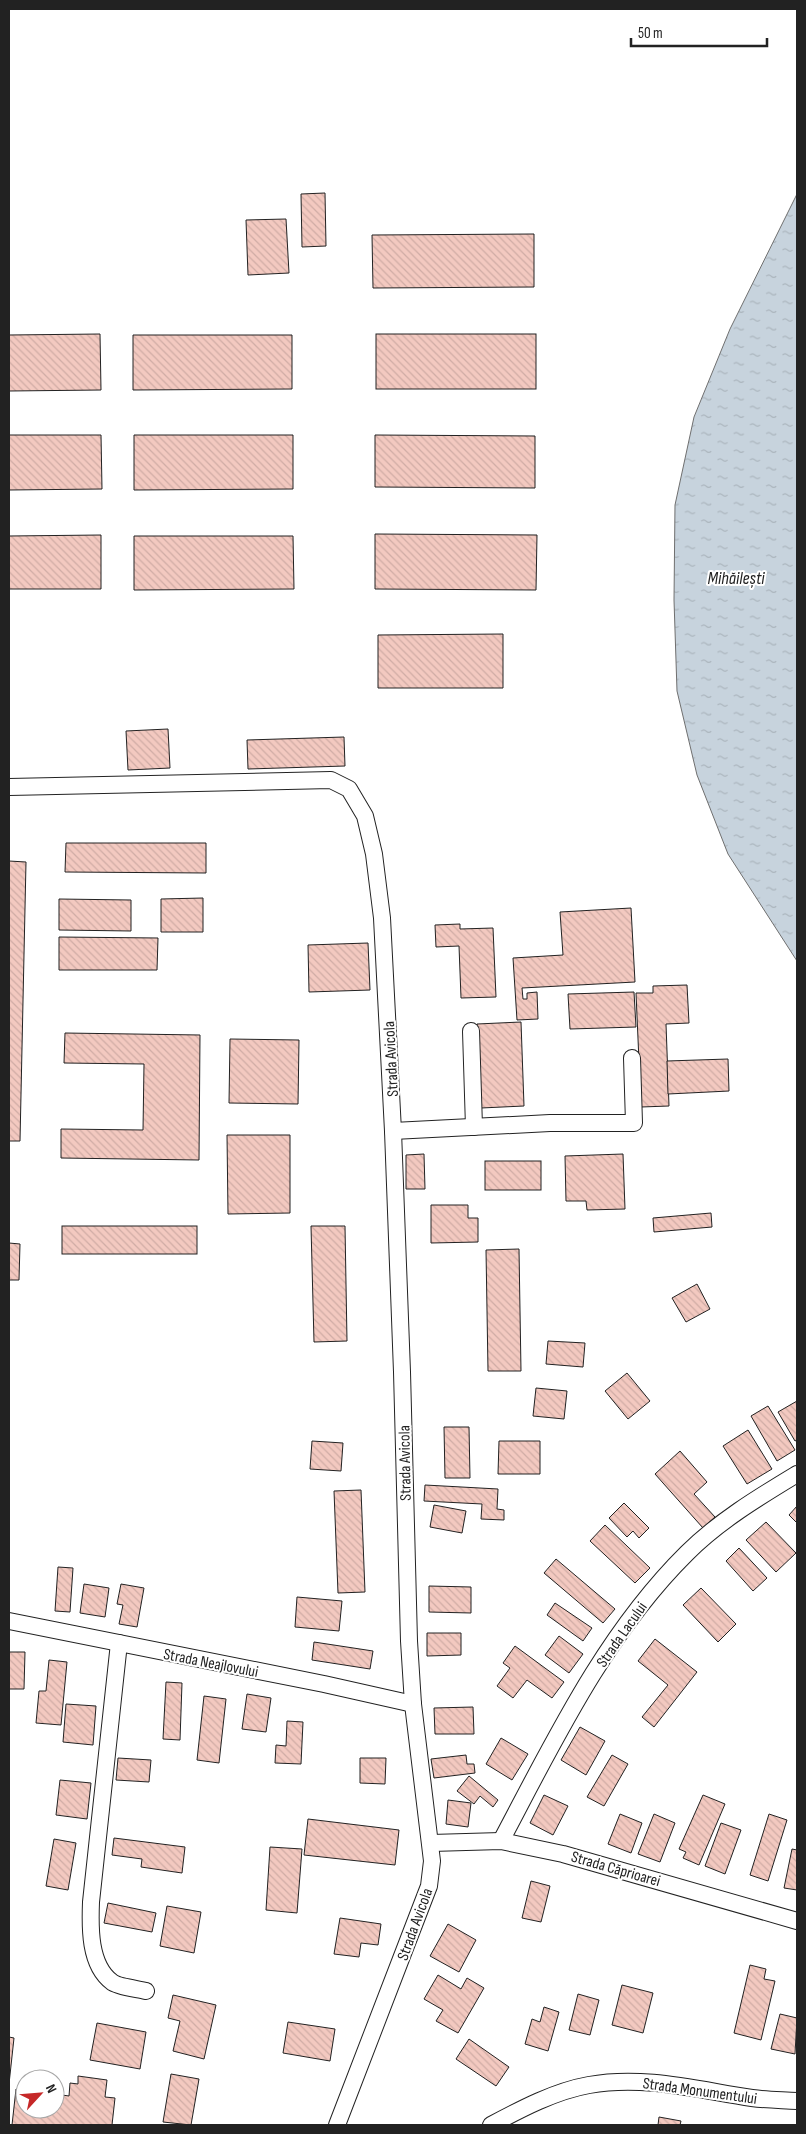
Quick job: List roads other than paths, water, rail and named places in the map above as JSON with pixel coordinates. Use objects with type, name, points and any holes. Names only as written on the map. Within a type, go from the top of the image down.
[{"type":"street","name":"Strada Avicola","points":[[9,787],[331,780],[348,789],[365,816],[374,854],[382,918],[394,1131],[409,1641],[413,1704],[432,1861],[429,1886],[337,2125]]},
{"type":"street","points":[[471,1031],[474,1127]]},
{"type":"street","points":[[394,1131],[550,1122],[634,1123],[632,1058]]},
{"type":"street","name":"Strada Lacului","points":[[501,1841],[579,1698],[607,1652],[660,1581],[688,1552],[722,1523],[797,1474]]},
{"type":"street","name":"Strada Neajlovului","points":[[9,1621],[413,1704]]},
{"type":"street","points":[[119,1643],[91,1902],[90,1929],[93,1950],[101,1968],[113,1983],[146,1991]]},
{"type":"street","name":"Strada Căprioarei","points":[[431,1843],[501,1841],[564,1854],[797,1921]]},
{"type":"street","name":"Strada Monumentului","points":[[491,2125],[549,2098],[589,2085],[639,2081],[698,2088],[752,2098],[797,2101]]},
{"type":"water","name":"Mihăilești","points":[[797,194],[797,961],[728,854],[697,775],[677,691],[674,600],[675,505],[694,417],[730,329]]}]
